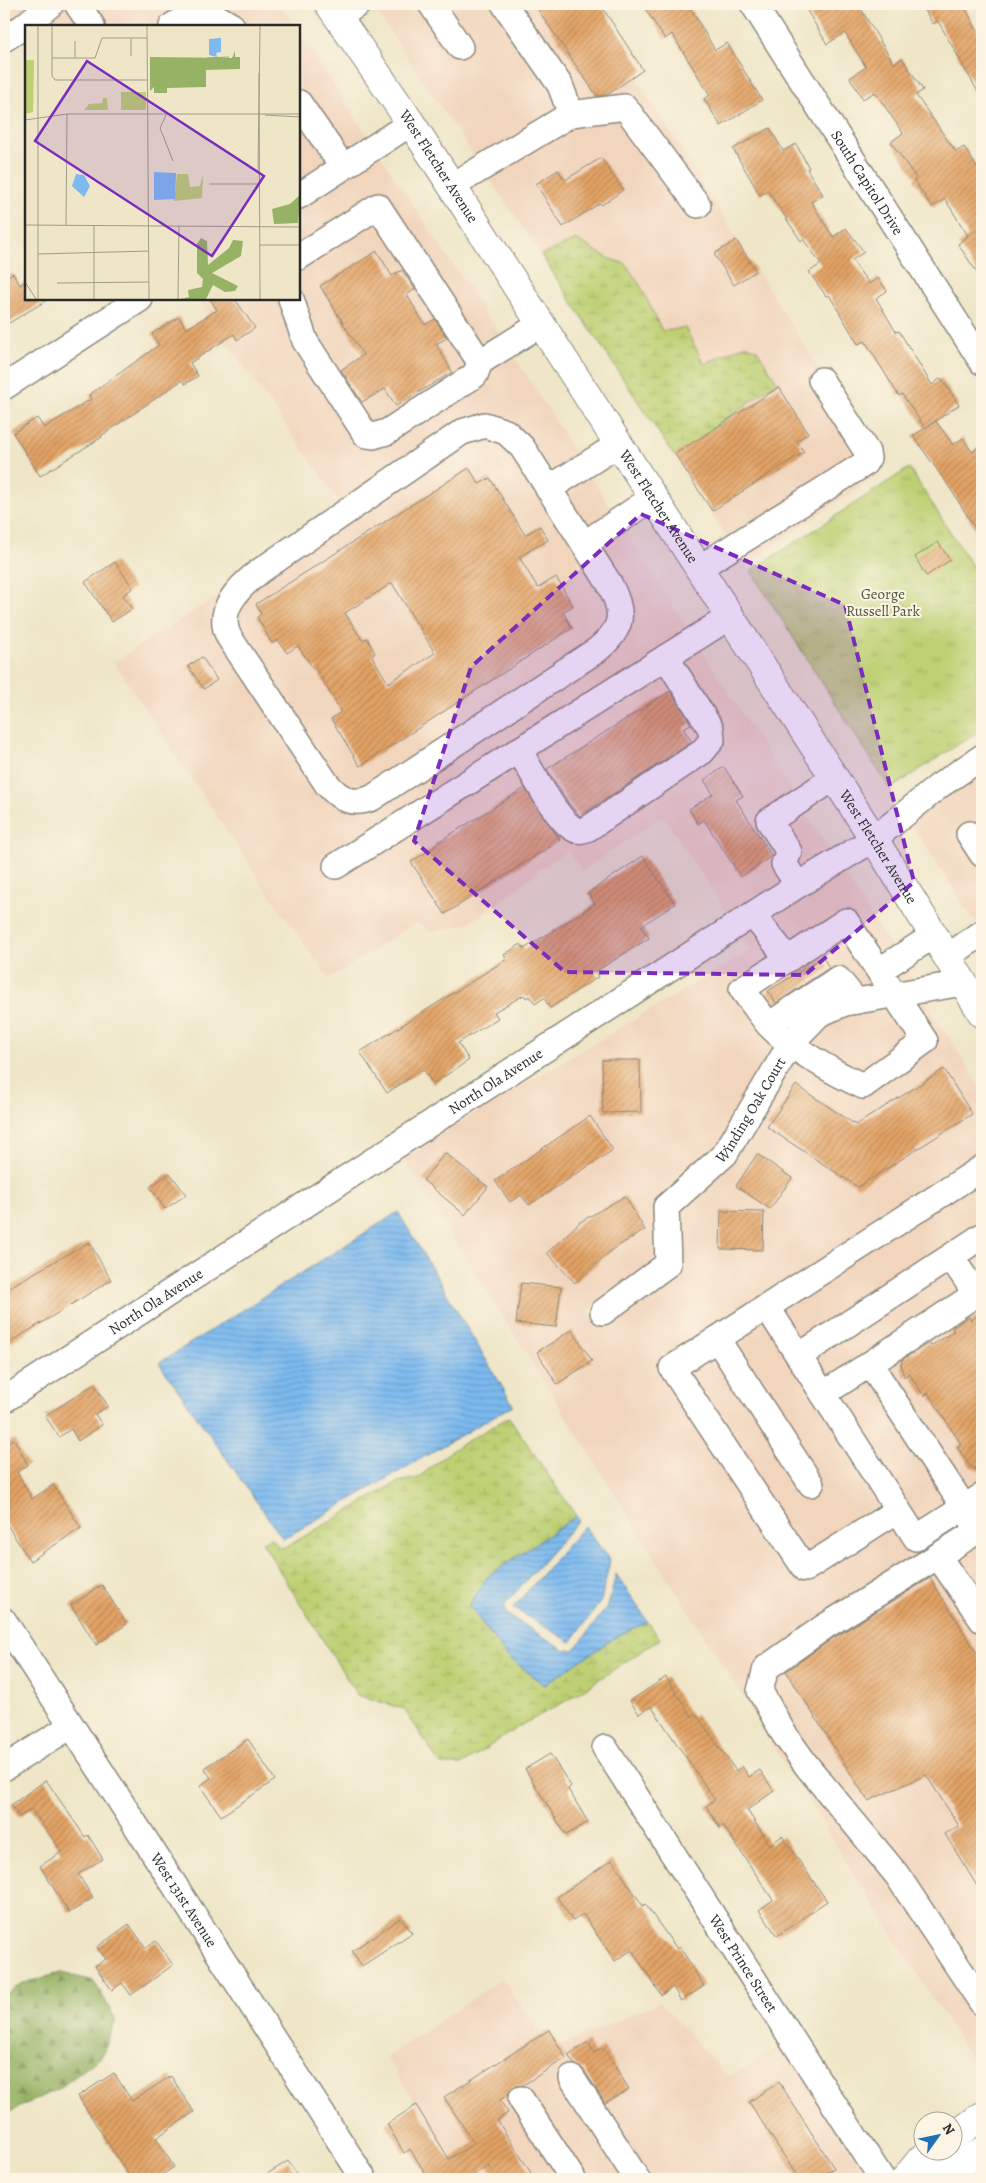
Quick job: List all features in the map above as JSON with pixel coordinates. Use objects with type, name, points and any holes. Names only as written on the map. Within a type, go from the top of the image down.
[{"type":"main road","name":"West Fletcher Avenue","points":[[342,8],[452,186],[874,839],[982,1013]]},
{"type":"main road","points":[[964,2129],[982,2116]]},
{"type":"main road","points":[[938,2179],[982,2151]]},
{"type":"main road","points":[[905,2179],[919,2160]]},
{"type":"street","points":[[26,25],[52,4]]},
{"type":"street","points":[[77,4],[91,25]]},
{"type":"street","points":[[431,4],[460,47]]},
{"type":"street","points":[[504,4],[560,85],[571,114]]},
{"type":"street","name":"South Capitol Drive","points":[[752,4],[982,362]]},
{"type":"street","points":[[174,25],[193,13],[207,12],[230,25]]},
{"type":"street","points":[[4,39],[25,25]]},
{"type":"street","points":[[300,106],[308,135],[343,167]]},
{"type":"street","points":[[452,186],[571,114],[625,107],[698,205]]},
{"type":"street","points":[[300,195],[412,123]]},
{"type":"street","points":[[300,256],[378,206],[480,362]]},
{"type":"street","points":[[4,387],[138,300]]},
{"type":"street","points":[[290,300],[305,340],[366,435],[373,436],[386,432],[475,375],[480,362],[541,324]]},
{"type":"street","points":[[699,568],[864,464],[868,458],[867,452],[820,380]]},
{"type":"street","points":[[485,425],[506,432],[522,447],[584,544],[617,598],[621,611],[619,623],[611,637],[597,650],[372,798],[363,801],[346,801],[335,794],[225,630],[224,615],[227,607],[250,579],[462,432],[485,425]]},
{"type":"street","points":[[548,489],[619,444]]},
{"type":"street","points":[[584,544],[654,497]]},
{"type":"street","points":[[336,866],[730,616]]},
{"type":"street","points":[[519,750],[561,818],[572,828],[581,831],[589,828],[702,752],[712,740],[711,729],[666,658]]},
{"type":"street","name":"North Ola Avenue","points":[[4,1400],[753,914],[874,839],[938,786],[982,757]]},
{"type":"street","points":[[798,885],[784,864],[789,852],[769,821],[834,778]]},
{"type":"street","points":[[753,914],[788,959]]},
{"type":"street","points":[[846,920],[876,963],[925,1041],[863,1086],[841,1076],[791,1043],[769,1025],[742,989],[788,959],[846,920]]},
{"type":"street","points":[[769,1025],[838,979],[876,963],[940,947],[982,933]]},
{"type":"street","points":[[838,979],[856,1001]]},
{"type":"street","name":"Winding Oak Court","points":[[603,1312],[668,1264],[666,1207],[725,1154],[791,1043],[819,1014],[845,1003],[963,983]]},
{"type":"street","points":[[898,1510],[805,1569],[672,1368],[982,1168]]},
{"type":"street","points":[[799,1356],[982,1236]]},
{"type":"street","points":[[823,1394],[979,1294],[951,1257]]},
{"type":"street","points":[[767,1307],[916,1538],[973,1502]]},
{"type":"street","points":[[717,1339],[811,1484]]},
{"type":"street","points":[[870,1364],[973,1502],[980,1529],[824,1627],[766,1668],[760,1691],[784,1734],[807,1766],[898,1876],[982,2003]]},
{"type":"street","points":[[938,1556],[982,1620]]},
{"type":"street","name":"West 131st Avenue","points":[[4,1621],[364,2179]]},
{"type":"street","points":[[4,1768],[71,1726]]},
{"type":"street","name":"West Prince Street","points":[[605,1748],[882,2179]]},
{"type":"street","points":[[572,2078],[637,2179]]},
{"type":"street","points":[[521,2099],[573,2179]]},
{"type":"highlighted area","points":[[641,514],[845,605],[914,882],[805,975],[565,972],[414,841],[471,667]]},
{"type":"shaded area","points":[[4,4],[36,4],[4,27]]},
{"type":"shaded area","points":[[67,4],[279,4],[293,25],[49,25],[46,20]]},
{"type":"shaded area","points":[[371,4],[590,4],[883,471],[745,565],[675,457],[777,382],[757,350],[745,345],[704,364],[685,328],[662,331],[641,287],[626,264],[610,259],[576,240],[541,255]]},
{"type":"shaded area","points":[[300,34],[369,138],[300,183]]},
{"type":"shaded area","points":[[380,155],[519,364],[831,853],[730,917],[663,816],[582,871],[568,851],[541,868],[503,900],[468,924],[430,932],[417,922],[329,979],[263,885],[114,662],[348,513],[197,300],[300,300],[300,207]]},
{"type":"shaded area","points":[[982,768],[982,933],[910,822]]},
{"type":"shaded area","points":[[842,870],[913,982],[842,994],[717,1148],[659,1201],[657,1260],[588,1311],[600,1326],[674,1272],[677,1211],[802,1044],[824,1022],[847,1013],[925,1000],[982,1090],[982,2077],[404,1159],[444,1132],[752,950],[741,934]]},
{"type":"shaded area","points":[[502,1979],[552,2049],[660,2002],[728,2077],[783,2046],[865,2173],[855,2179],[465,2179],[386,2057]]},
{"type":"green space","points":[[576,240],[610,259],[626,264],[641,287],[662,331],[685,328],[704,364],[745,345],[757,350],[777,382],[675,457],[541,255]]},
{"type":"green space","name":"George Russell Park","points":[[909,468],[982,581],[982,729],[890,789],[751,571]]},
{"type":"green space","points":[[509,1417],[576,1516],[487,1577],[469,1606],[506,1655],[544,1685],[619,1635],[648,1622],[660,1639],[566,1701],[518,1727],[461,1765],[441,1765],[404,1709],[357,1695],[262,1542],[271,1538],[280,1548],[288,1546],[398,1482],[418,1478],[452,1450]]},
{"type":"green space","points":[[61,1973],[94,1981],[116,2020],[102,2056],[61,2087],[4,2115],[4,1996],[23,1983]]},
{"type":"water","points":[[398,1212],[513,1405],[283,1539],[159,1363]]},
{"type":"water","points":[[576,1516],[579,1520],[506,1603],[504,1608],[506,1614],[565,1650],[574,1650],[608,1606],[616,1574],[648,1622],[619,1635],[544,1685],[506,1655],[469,1606],[487,1577]]},
{"type":"water","points":[[584,1526],[610,1560],[601,1601],[571,1642],[513,1608]]},
{"type":"building","points":[[534,4],[600,4],[643,70],[607,95],[597,96]]},
{"type":"building","points":[[642,4],[688,4],[715,50],[727,43],[762,100],[721,126],[704,99],[710,95],[672,34],[665,39]]},
{"type":"building","points":[[803,4],[858,4],[894,64],[902,58],[923,90],[916,95],[956,152],[964,147],[982,175],[982,280],[958,244],[968,236],[945,199],[932,207],[914,180],[916,178],[891,142],[903,133],[875,92],[863,99],[850,78],[866,67],[845,33],[827,44]]},
{"type":"building","points":[[921,4],[963,4],[982,39],[982,99],[938,21],[933,24]]},
{"type":"building","points":[[770,128],[783,151],[796,144],[809,168],[807,169],[823,195],[811,202],[833,237],[846,228],[864,252],[852,260],[869,284],[878,278],[887,291],[876,298],[896,332],[899,331],[932,385],[941,378],[959,405],[925,428],[902,394],[899,396],[865,341],[858,344],[829,295],[826,296],[809,272],[821,264],[803,239],[801,241],[768,191],[760,195],[733,149]]},
{"type":"building","points":[[601,158],[623,190],[602,205],[600,203],[563,227],[536,184],[558,170],[565,180]]},
{"type":"building","points":[[736,240],[756,271],[734,285],[714,254]]},
{"type":"building","points":[[377,251],[392,276],[402,270],[415,289],[407,295],[425,325],[435,319],[447,338],[436,344],[452,372],[396,406],[385,389],[362,402],[341,370],[363,355],[320,286]]},
{"type":"building","points":[[13,273],[20,285],[25,282],[25,300],[47,300],[4,326],[4,279]]},
{"type":"building","points":[[211,300],[236,300],[255,328],[237,340],[234,334],[190,363],[198,376],[185,384],[182,380],[102,437],[40,476],[13,433],[37,418],[44,428],[91,399],[89,395],[159,345],[152,334],[179,317],[186,329],[217,310]]},
{"type":"building","points":[[779,387],[808,433],[797,441],[804,452],[712,511],[675,454]]},
{"type":"building","points":[[936,421],[953,445],[963,438],[972,452],[982,445],[982,539],[948,485],[913,436]]},
{"type":"building","points":[[469,468],[479,484],[490,478],[525,535],[540,526],[548,540],[519,557],[538,588],[556,577],[573,606],[563,612],[572,628],[360,766],[331,719],[341,712],[315,667],[313,668],[298,646],[287,653],[278,640],[272,643],[257,617],[261,614],[256,604]],"holes":[[[392,583],[435,653],[388,683],[372,656],[375,653],[367,638],[362,640],[345,613]]]},
{"type":"building","points":[[938,542],[950,560],[926,576],[915,557]]},
{"type":"building","points":[[115,562],[133,588],[123,595],[132,609],[112,622],[85,582]]},
{"type":"building","points":[[202,657],[217,680],[204,689],[188,666]]},
{"type":"building","points":[[670,691],[691,724],[683,728],[692,742],[580,816],[569,804],[547,769]]},
{"type":"building","points":[[724,767],[743,796],[736,800],[772,856],[741,877],[704,820],[698,824],[689,809],[713,794],[704,780]]},
{"type":"building","points":[[525,788],[560,840],[445,914],[411,862],[436,846],[435,844]]},
{"type":"building","points":[[643,856],[675,904],[641,926],[649,938],[595,972],[598,977],[550,1008],[544,998],[535,1004],[530,996],[526,998],[524,995],[494,1012],[498,1018],[458,1043],[469,1060],[433,1084],[423,1069],[387,1093],[360,1052],[507,959],[504,955],[521,944],[524,949],[595,904],[588,893]]},
{"type":"building","points":[[823,957],[829,968],[776,1003],[768,991]]},
{"type":"building","points":[[602,1060],[640,1060],[641,1112],[603,1113]]},
{"type":"building","points":[[944,1069],[972,1114],[858,1187],[767,1127],[796,1085],[856,1125]]},
{"type":"building","points":[[590,1116],[613,1150],[529,1205],[521,1195],[510,1202],[495,1181]]},
{"type":"building","points":[[445,1153],[488,1187],[465,1215],[423,1180]]},
{"type":"building","points":[[757,1154],[792,1178],[770,1209],[736,1186]]},
{"type":"building","points":[[170,1173],[186,1195],[165,1209],[150,1187]]},
{"type":"building","points":[[625,1196],[645,1230],[613,1249],[575,1283],[547,1253],[580,1222]]},
{"type":"building","points":[[721,1211],[764,1212],[763,1250],[720,1249]]},
{"type":"building","points":[[89,1242],[111,1280],[4,1346],[4,1290]]},
{"type":"building","points":[[521,1283],[561,1287],[556,1327],[516,1323]]},
{"type":"building","points":[[982,1313],[982,1473],[970,1466],[957,1447],[961,1444],[928,1393],[924,1396],[909,1373],[904,1377],[901,1365],[902,1360],[929,1343],[931,1346],[954,1331],[952,1328],[969,1317],[971,1320]]},
{"type":"building","points":[[572,1330],[592,1361],[557,1384],[537,1352]]},
{"type":"building","points":[[94,1384],[108,1406],[95,1414],[102,1425],[78,1441],[71,1429],[59,1437],[45,1416]]},
{"type":"building","points":[[14,1439],[28,1465],[17,1472],[32,1499],[53,1485],[81,1528],[30,1561],[4,1520],[4,1445]]},
{"type":"building","points":[[930,1578],[982,1661],[982,1894],[945,1834],[959,1826],[926,1775],[868,1801],[786,1671],[832,1639]]},
{"type":"building","points":[[102,1585],[127,1624],[96,1645],[71,1605]]},
{"type":"building","points":[[666,1677],[692,1717],[696,1714],[736,1771],[742,1766],[749,1777],[760,1770],[774,1791],[747,1810],[770,1845],[782,1836],[827,1901],[777,1936],[759,1910],[773,1900],[723,1825],[720,1828],[706,1806],[715,1800],[651,1706],[639,1714],[630,1701]]},
{"type":"building","points":[[248,1739],[275,1780],[221,1816],[200,1786],[211,1778],[204,1768]]},
{"type":"building","points":[[550,1754],[571,1786],[568,1789],[588,1822],[566,1835],[525,1769]]},
{"type":"building","points":[[46,1780],[85,1837],[88,1835],[103,1859],[78,1874],[93,1898],[69,1913],[40,1866],[62,1852],[31,1809],[19,1817],[11,1805]]},
{"type":"building","points":[[612,1860],[643,1906],[645,1904],[677,1949],[680,1947],[704,1986],[681,2001],[673,1987],[661,1995],[632,1950],[615,1961],[583,1914],[573,1921],[557,1897]]},
{"type":"building","points":[[401,1918],[412,1933],[362,1966],[352,1951]]},
{"type":"building","points":[[129,1924],[146,1948],[156,1941],[173,1965],[131,1995],[122,1983],[112,1990],[95,1966],[106,1959],[97,1947]]},
{"type":"building","points":[[549,2030],[566,2058],[523,2085],[513,2087],[508,2095],[500,2100],[508,2113],[497,2120],[535,2179],[497,2179],[488,2166],[467,2179],[429,2179],[410,2149],[404,2153],[387,2124],[416,2105],[449,2159],[474,2143],[444,2097]]},
{"type":"building","points":[[588,2042],[594,2053],[603,2047],[629,2089],[605,2103],[584,2070],[574,2064],[568,2055]]},
{"type":"building","points":[[114,2073],[132,2101],[171,2076],[194,2112],[156,2138],[174,2167],[156,2179],[131,2179],[78,2096]]},
{"type":"building","points":[[779,2082],[834,2168],[816,2179],[799,2179],[749,2102]]},
{"type":"building","points":[[288,2161],[300,2179],[259,2179]]}]
